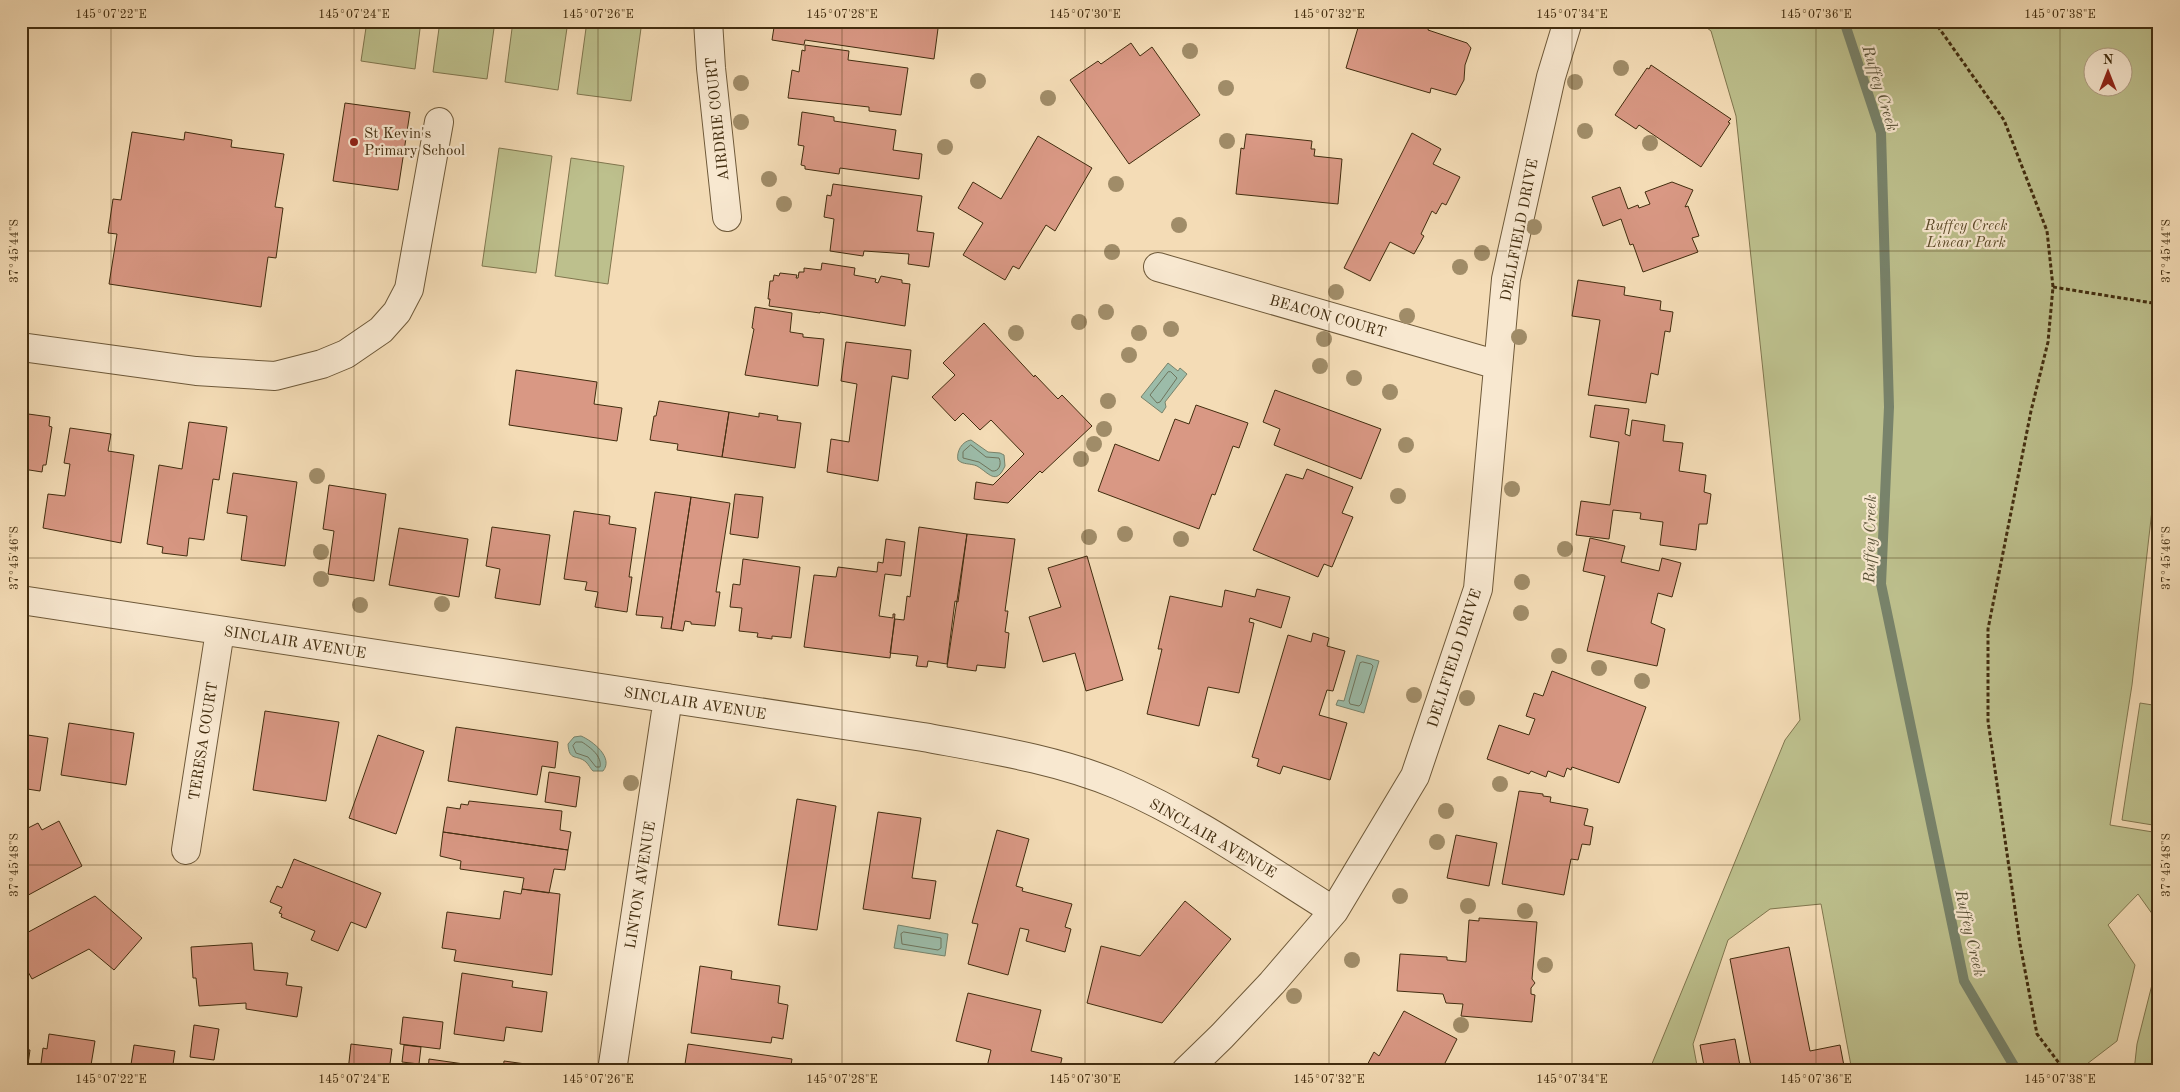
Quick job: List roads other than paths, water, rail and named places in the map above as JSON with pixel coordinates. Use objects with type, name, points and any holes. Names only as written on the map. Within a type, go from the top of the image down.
[{"type":"street","name":"AIRDRIE COURT","points":[[708,21],[711,68],[727,217]]},
{"type":"street","name":"DELLFIELD DRIVE","points":[[1186,1071],[1272,983],[1334,911],[1415,776],[1478,589],[1508,270],[1551,77],[1568,21]]},
{"type":"street","points":[[21,347],[196,372],[260,376],[275,376],[298,371],[346,354],[381,330],[397,312],[409,289],[439,122]]},
{"type":"street","name":"BEACON COURT","points":[[1158,266],[1498,365]]},
{"type":"street","name":"SINCLAIR AVENUE","points":[[21,600],[923,737],[1031,758],[1117,785],[1194,823],[1334,911]]},
{"type":"street","name":"TERESA COURT","points":[[186,850],[220,631]]},
{"type":"street","name":"LINTON AVENUE","points":[[612,1071],[668,698]]},
{"type":"water","points":[[1168,363],[1178,371],[1180,368],[1187,374],[1165,402],[1166,407],[1162,413],[1141,397]]},
{"type":"water","points":[[971,440],[988,452],[1004,455],[1005,466],[999,475],[992,476],[977,466],[962,463],[958,460],[960,447],[965,442]]},
{"type":"water","points":[[1357,655],[1379,661],[1364,713],[1336,705],[1338,700],[1344,701]]},
{"type":"water","points":[[581,736],[601,750],[606,761],[603,771],[593,771],[586,762],[574,757],[570,753],[568,744],[574,737]]},
{"type":"water","points":[[898,925],[948,934],[945,956],[894,948]]},
{"type":"waterway","name":"Ruffey Creek","points":[[1844,21],[1881,133],[1889,407],[1881,584],[1964,981],[2017,1071]]},
{"type":"place","name":"St Kevin's Primary School","points":[[354,142]]},
{"type":"park label","name":"Ruffey Creek Linear Park","points":[[1966,234]]}]
